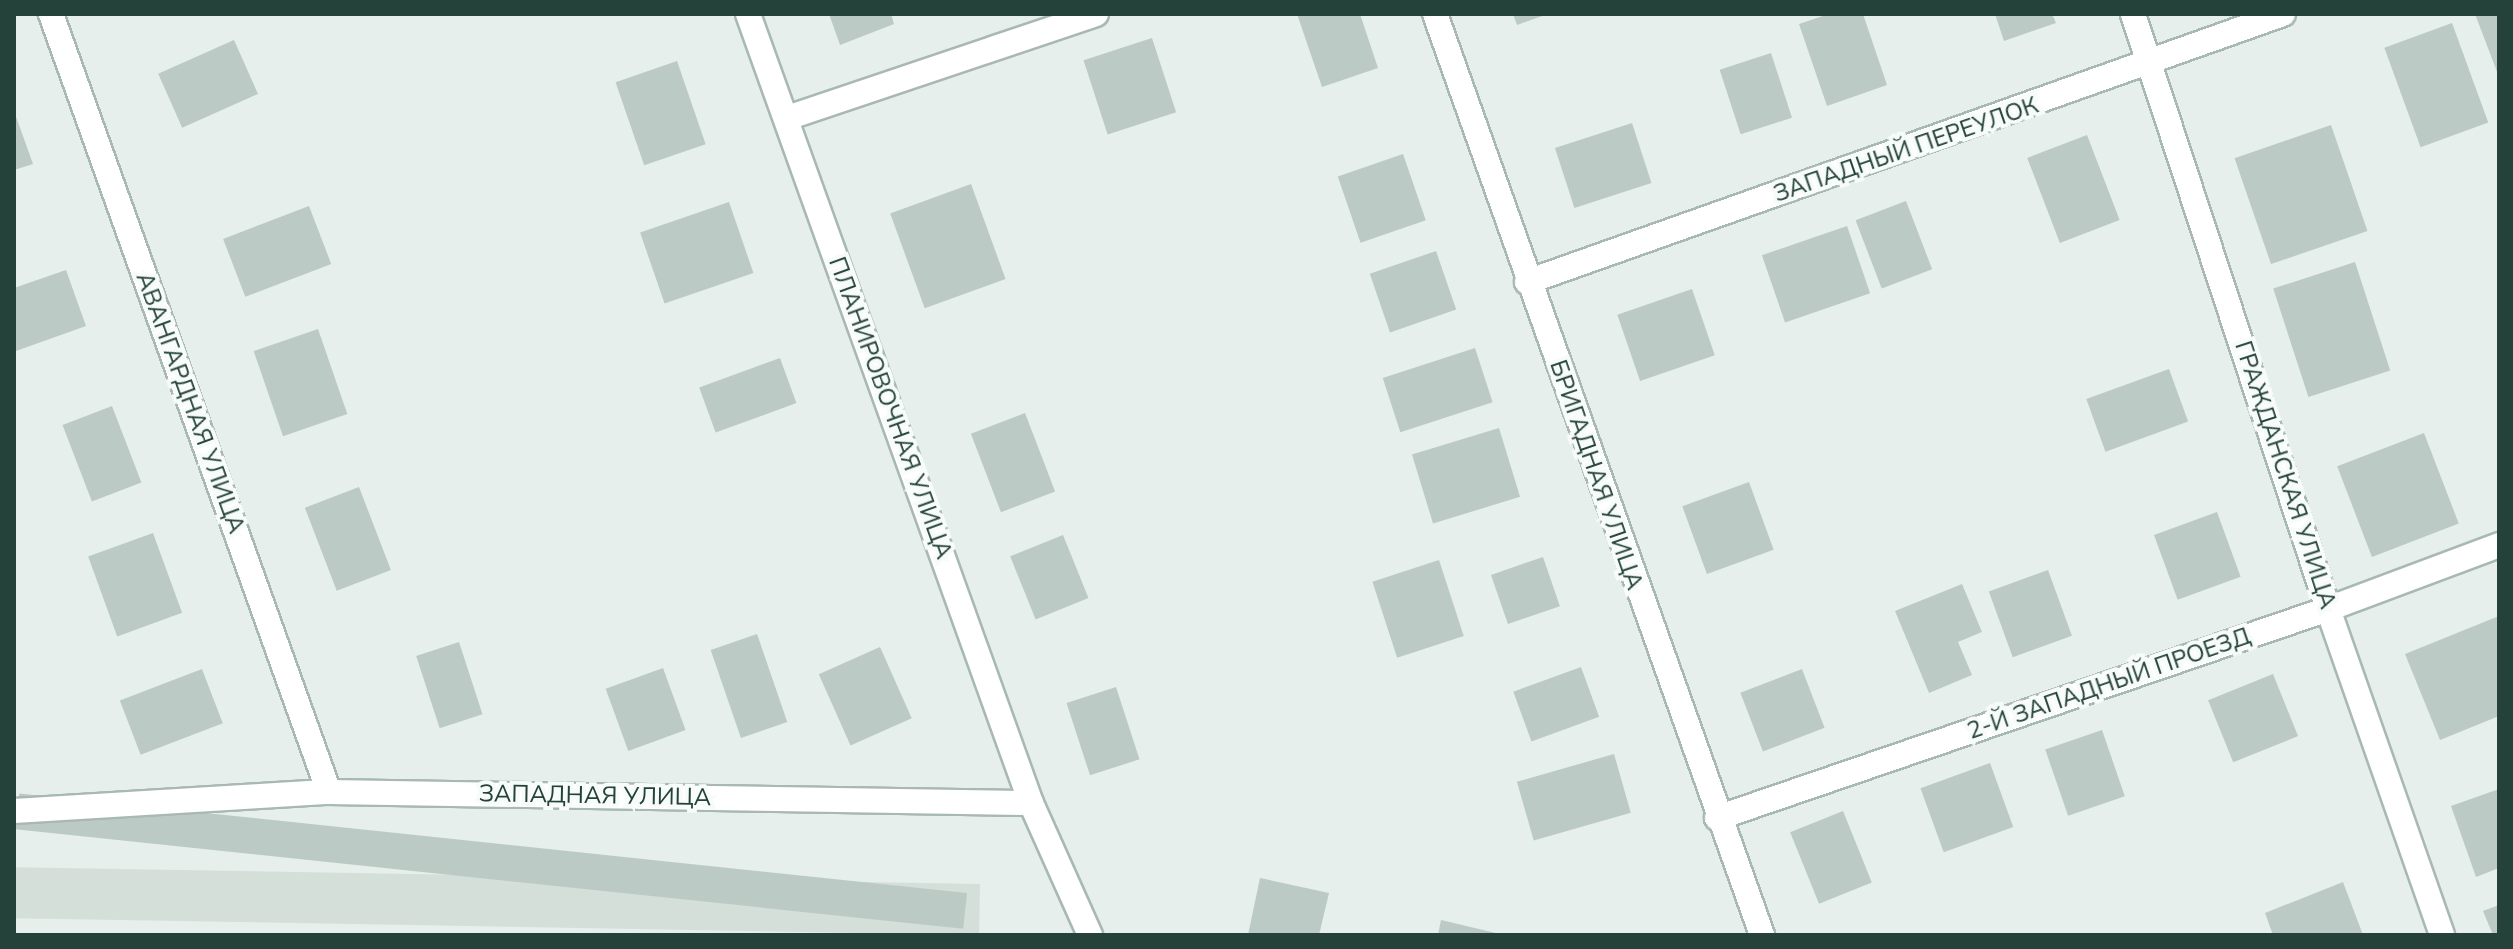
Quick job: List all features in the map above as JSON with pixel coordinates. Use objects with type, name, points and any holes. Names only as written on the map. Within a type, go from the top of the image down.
[{"type":"street","name":"АВАНГАРДНАЯ УЛИЦА","points":[[51,14],[329,792]]},
{"type":"street","name":"ПЛАНИРОВОЧНАЯ УЛИЦА","points":[[748,14],[1031,803]]},
{"type":"street","points":[[787,118],[1096,14]]},
{"type":"street","name":"БРИГАДНАЯ УЛИЦА","points":[[1435,14],[1717,818],[1762,935]]},
{"type":"street","name":"ГРАЖДАНСКАЯ УЛИЦА","points":[[2133,14],[2152,63],[2328,609],[2442,935]]},
{"type":"street","name":"ЗАПАДНЫЙ ПЕРЕУЛОК","points":[[1527,282],[2152,63],[2283,14]]},
{"type":"street","name":"2-Й ЗАПАДНЫЙ ПРОЕЗД","points":[[1717,818],[2328,609],[2499,545]]},
{"type":"street","name":"ЗАПАДНАЯ УЛИЦА","points":[[14,811],[329,792],[1031,803]]},
{"type":"street","points":[[1031,803],[1090,935]]},
{"type":"shaded area","points":[[14,867],[980,884],[979,935],[14,918]]},
{"type":"building","points":[[829,14],[891,14],[894,24],[840,45]]},
{"type":"building","points":[[1297,14],[1360,14],[1378,68],[1322,87]]},
{"type":"building","points":[[1513,14],[1548,14],[1517,25]]},
{"type":"building","points":[[1829,14],[1863,14],[1887,85],[1827,106],[1799,24]]},
{"type":"building","points":[[1995,14],[2052,14],[2056,23],[2004,41]]},
{"type":"building","points":[[2475,14],[2499,14],[2499,77]]},
{"type":"building","points":[[2452,23],[2488,123],[2421,147],[2384,48]]},
{"type":"building","points":[[1152,38],[1176,112],[1108,134],[1084,60]]},
{"type":"building","points":[[234,40],[258,94],[182,128],[158,74]]},
{"type":"building","points":[[1771,53],[1792,118],[1741,134],[1720,70]]},
{"type":"building","points":[[677,61],[706,144],[644,165],[616,82]]},
{"type":"building","points":[[14,111],[33,164],[14,170]]},
{"type":"building","points":[[1632,123],[1651,183],[1574,208],[1555,148]]},
{"type":"building","points":[[2331,125],[2367,231],[2271,264],[2235,158]]},
{"type":"building","points":[[2087,135],[2120,220],[2060,243],[2027,158]]},
{"type":"building","points":[[1403,154],[1426,220],[1361,243],[1338,176]]},
{"type":"building","points":[[971,184],[1006,279],[925,308],[890,213]]},
{"type":"building","points":[[1906,201],[1932,269],[1882,289],[1856,220]]},
{"type":"building","points":[[729,202],[753,273],[665,304],[640,233]]},
{"type":"building","points":[[309,206],[331,264],[245,297],[223,239]]},
{"type":"building","points":[[1847,226],[1870,293],[1785,322],[1762,255]]},
{"type":"building","points":[[1436,251],[1456,310],[1390,332],[1370,274]]},
{"type":"building","points":[[2355,262],[2390,370],[2308,397],[2273,289]]},
{"type":"building","points":[[66,270],[86,326],[16,351],[14,288]]},
{"type":"building","points":[[1692,289],[1715,355],[1640,381],[1617,315]]},
{"type":"building","points":[[318,329],[347,414],[283,436],[254,351]]},
{"type":"building","points":[[1475,348],[1493,402],[1400,432],[1383,378]]},
{"type":"building","points":[[780,358],[796,403],[716,433],[699,387]]},
{"type":"building","points":[[2169,369],[2188,422],[2105,452],[2086,399]]},
{"type":"building","points":[[112,406],[141,483],[92,502],[63,425]]},
{"type":"building","points":[[1025,413],[1055,491],[1001,512],[971,434]]},
{"type":"building","points":[[1499,428],[1520,497],[1433,523],[1412,455]]},
{"type":"building","points":[[2424,433],[2459,524],[2372,557],[2337,466]]},
{"type":"building","points":[[1749,482],[1774,550],[1707,574],[1682,506]]},
{"type":"building","points":[[359,487],[391,570],[337,591],[305,508]]},
{"type":"building","points":[[2217,512],[2241,577],[2178,600],[2154,535]]},
{"type":"building","points":[[153,533],[182,613],[117,636],[88,557]]},
{"type":"building","points":[[1063,535],[1088,598],[1036,619],[1010,556]]},
{"type":"building","points":[[1543,557],[1560,606],[1508,624],[1491,575]]},
{"type":"building","points":[[1439,560],[1464,636],[1397,658],[1372,582]]},
{"type":"building","points":[[2048,570],[2072,636],[2013,657],[1989,592]]},
{"type":"building","points":[[1962,584],[1982,632],[1958,642],[1972,675],[1929,693],[1895,611]]},
{"type":"building","points":[[2499,616],[2499,716],[2440,740],[2405,654]]},
{"type":"building","points":[[757,634],[787,722],[741,738],[711,650]]},
{"type":"building","points":[[459,642],[482,714],[440,728],[416,656]]},
{"type":"building","points":[[880,647],[912,718],[851,746],[819,674]]},
{"type":"building","points":[[1581,667],[1599,717],[1531,741],[1513,692]]},
{"type":"building","points":[[663,668],[686,730],[628,751],[606,689]]},
{"type":"building","points":[[202,669],[223,723],[141,755],[120,701]]},
{"type":"building","points":[[1802,669],[1825,728],[1763,751],[1740,693]]},
{"type":"building","points":[[2273,674],[2298,736],[2233,762],[2208,700]]},
{"type":"building","points":[[1116,687],[1139,759],[1090,775],[1067,703]]},
{"type":"building","points":[[2102,730],[2125,796],[2068,816],[2045,750]]},
{"type":"building","points":[[1614,754],[1631,813],[1534,840],[1517,782]]},
{"type":"building","points":[[1990,763],[2013,827],[1944,852],[1920,788]]},
{"type":"building","points":[[2499,789],[2499,868],[2476,877],[2451,806]]},
{"type":"building","points":[[19,793],[967,893],[963,929],[15,829]]},
{"type":"building","points":[[1843,811],[1872,882],[1819,904],[1790,832]]},
{"type":"building","points":[[1260,878],[1329,893],[1319,935],[1248,935]]},
{"type":"building","points":[[2343,882],[2363,935],[2273,935],[2265,913]]},
{"type":"building","points":[[2499,905],[2499,935],[2493,935],[2483,911]]},
{"type":"building","points":[[1441,920],[1500,934],[1500,935],[1438,935]]}]
